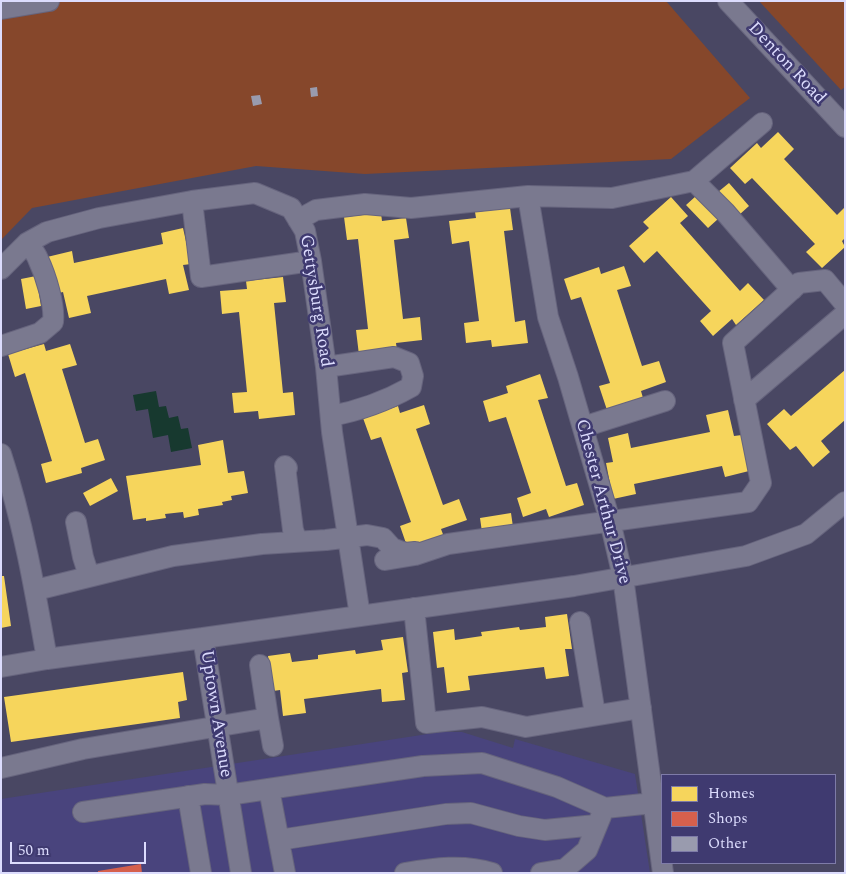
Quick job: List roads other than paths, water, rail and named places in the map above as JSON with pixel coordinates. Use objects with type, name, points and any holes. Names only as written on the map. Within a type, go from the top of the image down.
[{"type":"street","points":[[1,9],[49,1]]},
{"type":"street","name":"Denton Road","points":[[728,1],[841,115]]},
{"type":"street","points":[[298,220],[316,210],[365,204],[411,208],[528,196],[612,198],[694,181],[762,123]]},
{"type":"street","points":[[694,181],[725,212],[792,290]]},
{"type":"street","name":"Gettysburg Road","points":[[1,269],[27,243],[47,232],[99,218],[192,201],[255,193],[291,208],[305,231],[311,261],[360,616]]},
{"type":"street","name":"Chester Arthur Drive","points":[[528,196],[548,317],[568,377],[610,521],[623,577],[661,859]]},
{"type":"street","points":[[192,201],[201,277],[311,261]]},
{"type":"street","points":[[1,346],[40,333],[53,322],[54,312],[44,276],[38,258],[27,243]]},
{"type":"street","points":[[385,560],[409,557],[448,544],[748,502],[761,483],[733,343],[799,283],[825,280],[845,304]]},
{"type":"street","points":[[744,400],[845,314]]},
{"type":"street","points":[[326,367],[394,357],[408,363],[413,376],[411,388],[397,395],[349,413],[331,416]]},
{"type":"street","points":[[582,427],[665,401]]},
{"type":"street","points":[[2,458],[36,590],[47,659]]},
{"type":"street","points":[[287,468],[285,466],[293,530],[297,541]]},
{"type":"street","points":[[203,638],[623,577],[746,556],[806,534],[845,502]]},
{"type":"street","points":[[76,522],[89,576]]},
{"type":"street","points":[[36,590],[89,576],[115,572],[173,556],[236,547],[367,535],[383,538],[392,548],[405,553],[430,550]]},
{"type":"street","points":[[414,608],[426,723],[482,718],[526,727],[640,708]]},
{"type":"street","points":[[580,622],[595,714]]},
{"type":"street","name":"Uptown Avenue","points":[[1,668],[47,659],[203,638],[240,873]]},
{"type":"street","points":[[260,665],[272,746]]},
{"type":"street","points":[[1,768],[83,749],[268,718]]},
{"type":"street","points":[[83,812],[205,794],[228,795],[423,766],[482,763],[557,786],[601,816]]},
{"type":"street","points":[[269,789],[285,873]]},
{"type":"street","points":[[188,796],[201,873]]},
{"type":"street","points":[[279,840],[446,814],[471,813],[519,826],[546,830],[653,803]]},
{"type":"street","points":[[541,873],[565,869],[587,850],[601,816]]},
{"type":"street","points":[[405,873],[445,867],[484,870],[492,873]]}]
